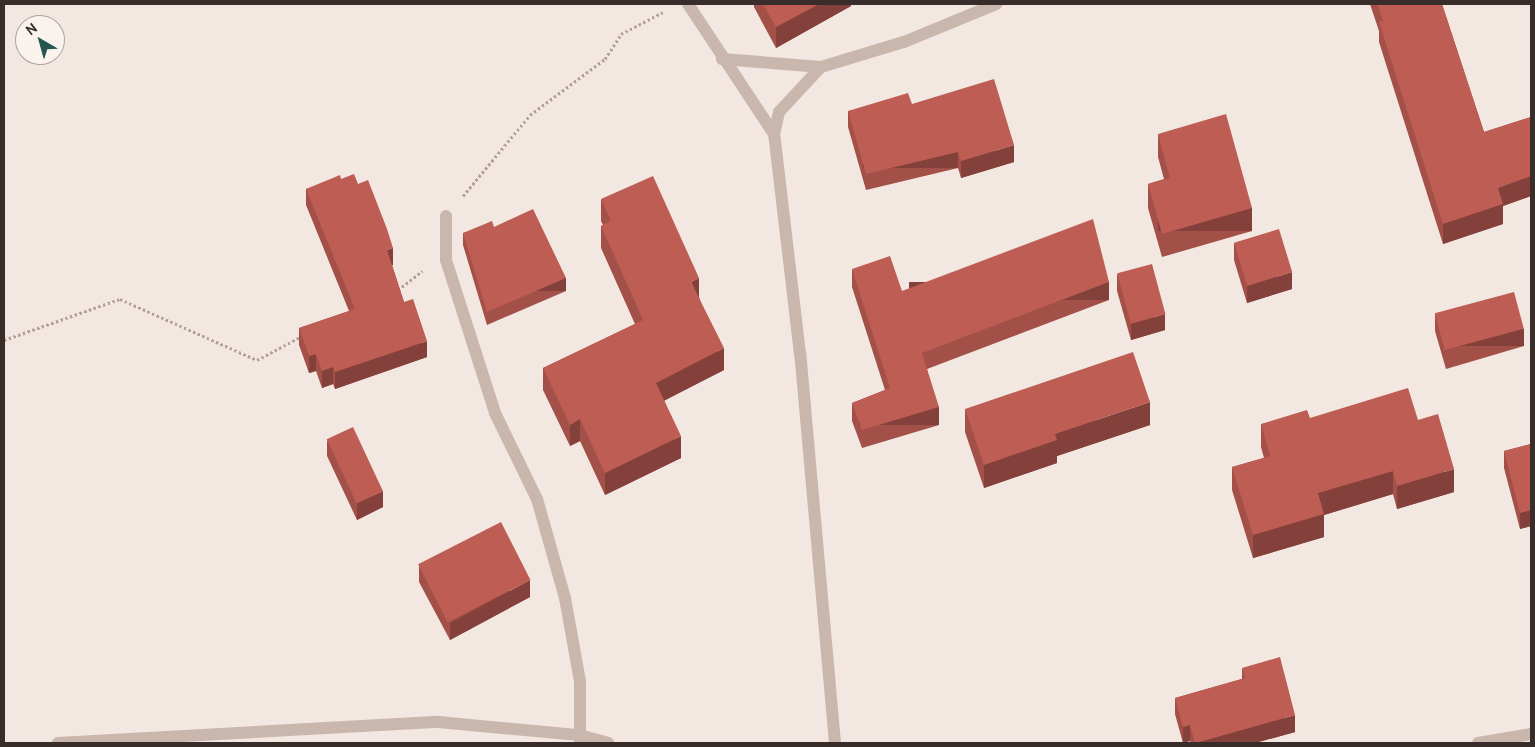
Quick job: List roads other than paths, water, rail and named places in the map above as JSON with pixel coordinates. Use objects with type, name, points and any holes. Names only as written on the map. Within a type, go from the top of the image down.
[{"type":"street","points":[[688,4],[774,134]]},
{"type":"street","points":[[722,58],[821,67],[904,42],[996,4]]},
{"type":"street","points":[[821,67],[779,112],[774,134],[800,354],[835,743]]},
{"type":"street","points":[[446,216],[446,260],[495,413],[537,499],[566,598],[580,681],[579,739]]},
{"type":"street","points":[[58,743],[438,722],[608,743]]},
{"type":"street","points":[[1478,743],[1531,734]]}]
